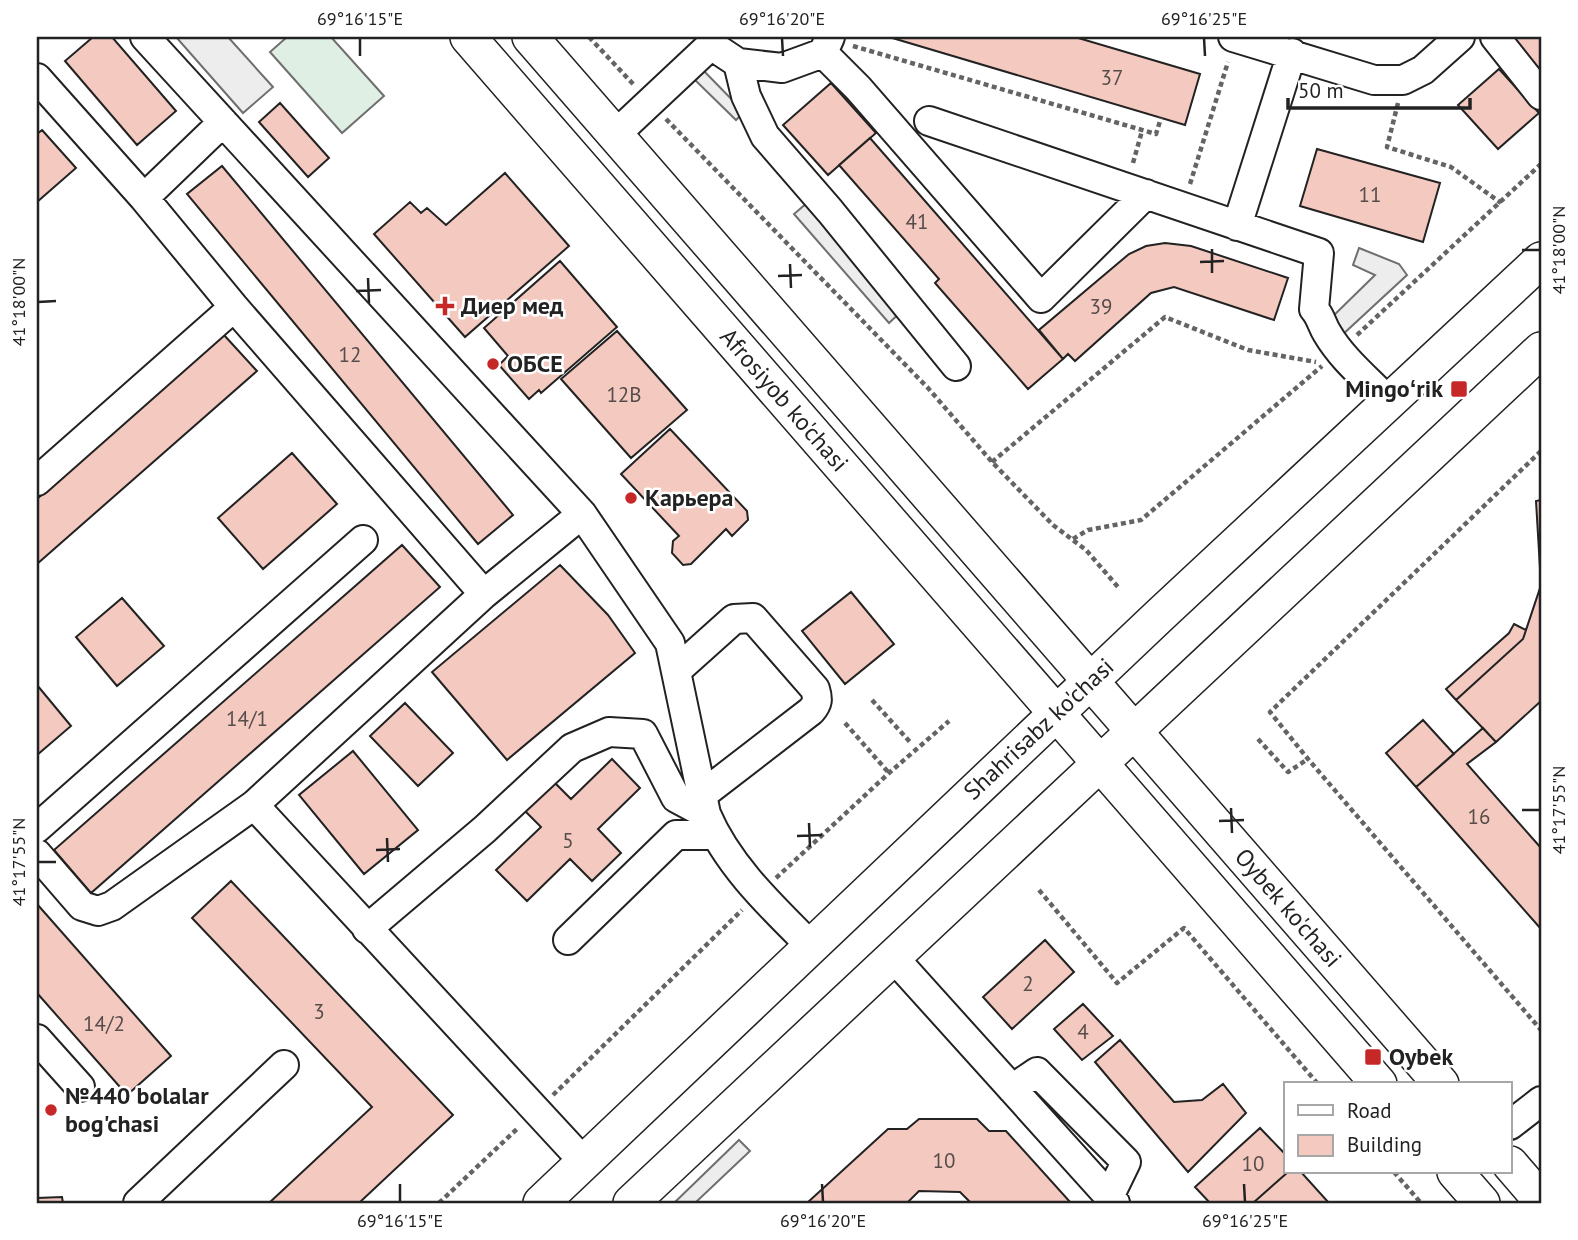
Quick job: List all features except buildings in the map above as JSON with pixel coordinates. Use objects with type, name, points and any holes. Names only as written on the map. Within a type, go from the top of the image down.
[{"type":"main road","name":"Afrosiyob ko'chasi","points":[[468,37],[1100,764]]},
{"type":"main road","name":"Afrosiyob ko'chasi","points":[[530,37],[1135,732]]},
{"type":"main road","name":"Shahrisabz ko'chasi","points":[[541,1203],[1056,713],[1541,260]]},
{"type":"main road","points":[[631,1203],[1541,351]]},
{"type":"main road","name":"Oybek ko'chasi","points":[[1135,732],[1439,1082]]},
{"type":"main road","name":"Oybek ko'chasi","points":[[1100,764],[1376,1082]]},
{"type":"main road","points":[[1512,1166],[1541,1200]]},
{"type":"main road","points":[[1457,1174],[1482,1203]]},
{"type":"lane","points":[[145,37],[582,514],[670,643],[707,815],[759,893],[811,946]]},
{"type":"lane","points":[[1234,37],[1374,80],[1403,80],[1423,70],[1460,37]]},
{"type":"lane","points":[[1495,37],[1541,95]]},
{"type":"lane","points":[[615,135],[709,41],[738,63],[782,68],[827,43],[858,88],[1041,298],[1137,191]]},
{"type":"lane","points":[[1237,226],[1292,54]]},
{"type":"lane","points":[[738,63],[746,96],[765,136],[956,366]]},
{"type":"lane","points":[[37,78],[144,198],[234,307],[484,594]]},
{"type":"lane","points":[[929,121],[1319,253],[1314,309],[1323,319],[1326,332],[1340,350],[1388,401]]},
{"type":"lane","points":[[144,198],[223,122]]},
{"type":"lane","points":[[37,481],[234,307]]},
{"type":"lane","points":[[37,854],[82,906],[98,911],[112,906],[254,805],[484,594],[582,514]]},
{"type":"lane","points":[[37,828],[363,540]]},
{"type":"lane","points":[[568,940],[676,835],[707,815],[817,704],[816,689],[753,618],[734,619],[676,671]]},
{"type":"lane","points":[[368,929],[485,829],[572,748],[609,732],[643,734],[676,798],[707,815]]},
{"type":"lane","points":[[254,805],[584,1163]]},
{"type":"lane","points":[[894,958],[1112,1200]]},
{"type":"lane","points":[[37,1039],[80,1087]]},
{"type":"lane","points":[[138,1203],[284,1065]]},
{"type":"lane","points":[[1512,1123],[1541,1101]]},
{"type":"path","points":[[589,37],[928,388],[992,462],[1053,525],[1086,550],[1118,587]]},
{"type":"path","points":[[1182,207],[1234,37]]},
{"type":"path","points":[[827,43],[1142,131],[1156,134],[1161,118]]},
{"type":"path","points":[[1403,80],[1387,147],[1451,167],[1501,203]]},
{"type":"path","points":[[1137,191],[1142,131]]},
{"type":"path","points":[[992,462],[1165,317],[1248,350],[1326,363]]},
{"type":"path","points":[[1541,451],[1270,712],[1541,1030]]},
{"type":"path","points":[[872,700],[910,742]]},
{"type":"path","points":[[439,1203],[759,893],[889,773],[950,721]]},
{"type":"path","points":[[845,723],[889,773]]},
{"type":"path","points":[[1258,738],[1288,772],[1308,759]]},
{"type":"path","points":[[1039,890],[1117,983],[1184,928],[1316,1082]]},
{"type":"path","points":[[1396,1174],[1421,1203]]},
{"type":"green space","points":[[287,37],[331,37],[384,96],[342,133],[270,52]]},
{"type":"shaded area","points":[[176,37],[228,37],[273,87],[243,113]]},
{"type":"shaded area","points":[[702,69],[744,112],[736,120],[693,78]]},
{"type":"shaded area","points":[[807,203],[903,310],[889,323],[794,214]]},
{"type":"shaded area","points":[[1359,248],[1399,264],[1407,275],[1341,336],[1327,322],[1375,275],[1353,265]]},
{"type":"shaded area","points":[[739,1140],[750,1151],[695,1203],[674,1203]]},
{"type":"place","name":"Диер мед","points":[[445,306]]},
{"type":"place","name":"ОБСЕ","points":[[493,364]]},
{"type":"place","name":"Mingoʻrik","points":[[1459,389]]},
{"type":"place","name":"Карьера","points":[[631,498]]},
{"type":"place","name":"Oybek","points":[[1373,1057]]},
{"type":"place","name":"№440 bolalar bog'chasi","points":[[51,1110]]}]
